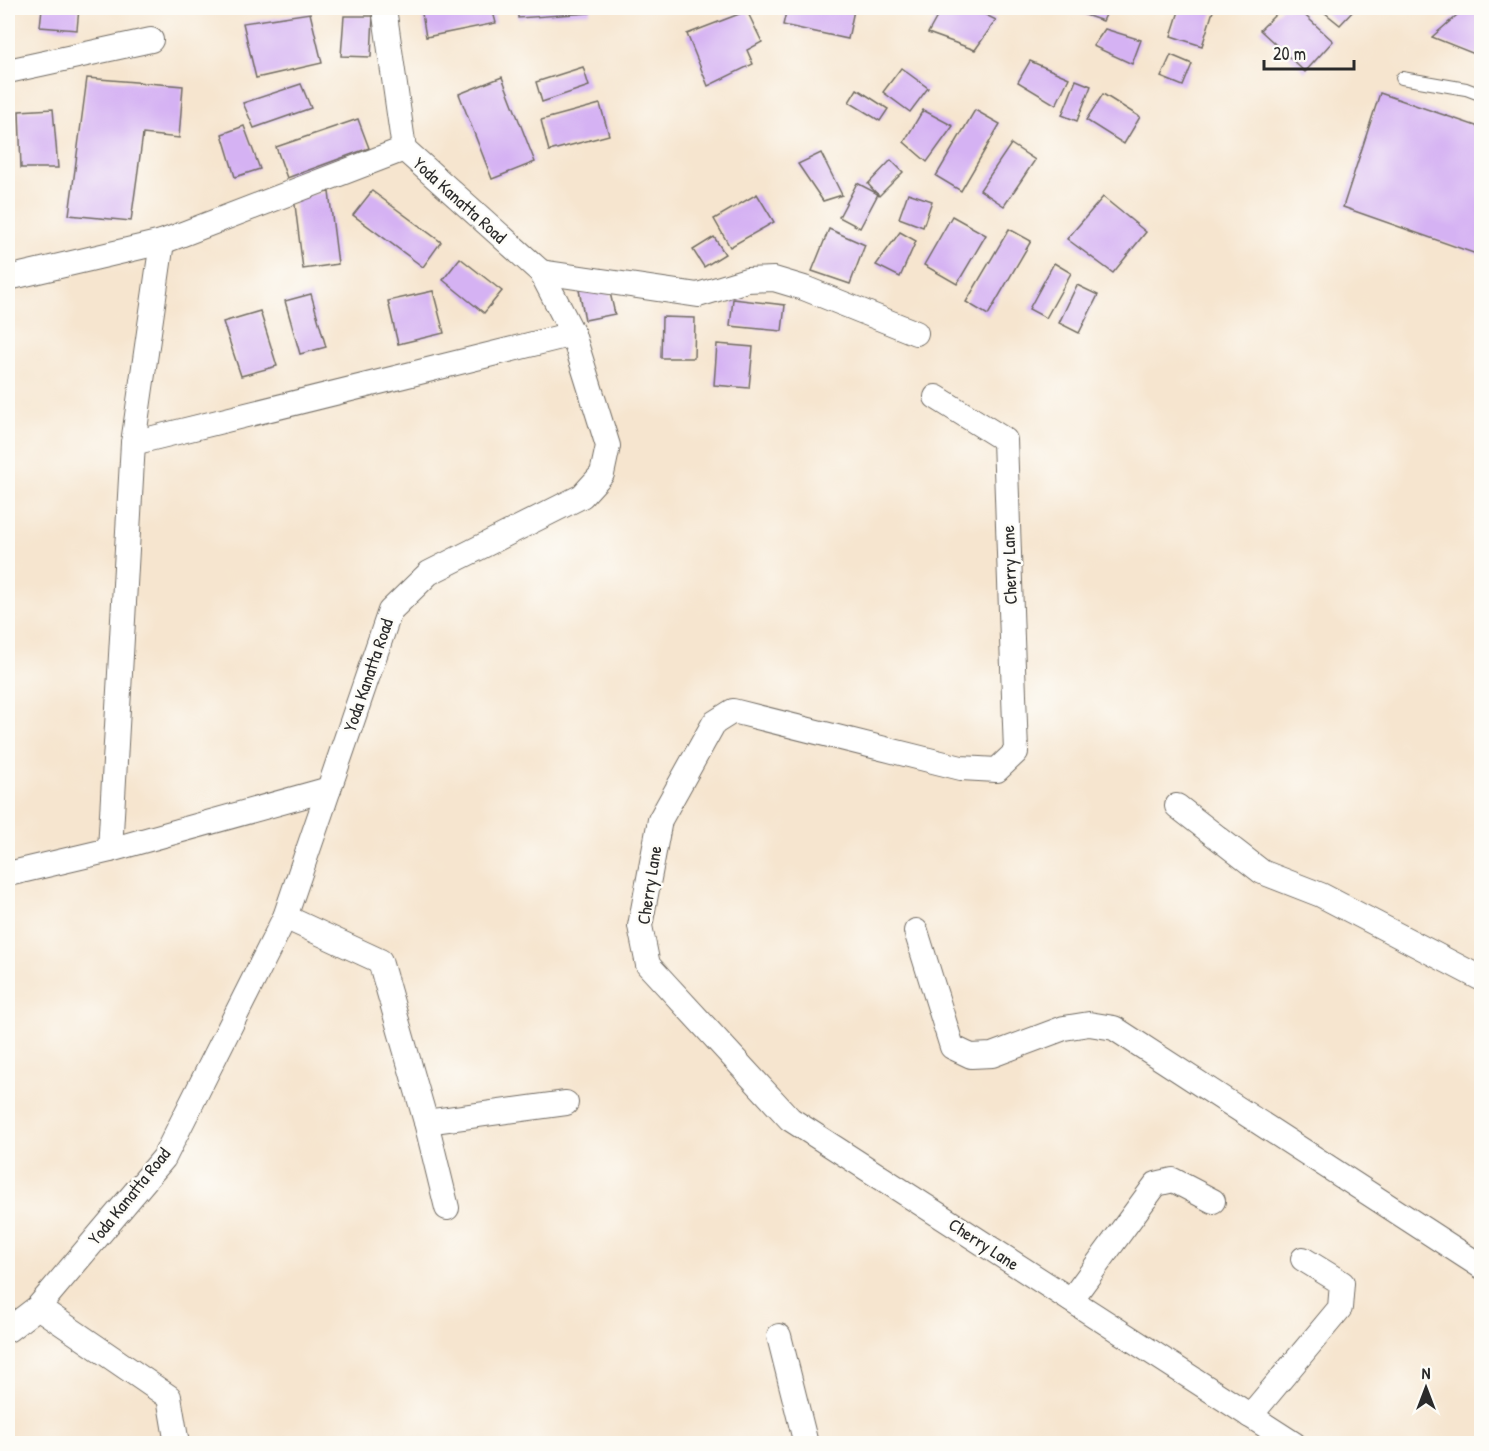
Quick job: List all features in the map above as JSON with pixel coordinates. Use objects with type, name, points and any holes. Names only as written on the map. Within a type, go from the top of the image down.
[{"type":"street","name":"Yoda Kanatta Road","points":[[8,1330],[38,1307],[164,1158],[285,917],[390,611],[429,573],[582,496],[602,474],[608,446],[573,334],[541,272],[404,149],[384,8]]},
{"type":"street","points":[[8,71],[151,40]]},
{"type":"street","points":[[8,278],[162,242],[404,149]]},
{"type":"street","points":[[110,849],[133,443],[162,242]]},
{"type":"street","points":[[541,272],[698,295],[747,280],[774,279],[804,288],[916,333]]},
{"type":"street","points":[[133,443],[573,334]]},
{"type":"street","name":"Cherry Lane","points":[[936,397],[1005,440],[1016,752],[997,770],[961,768],[733,711],[714,723],[660,820],[640,926],[648,965],[790,1119],[1294,1443]]},
{"type":"street","points":[[8,874],[110,849],[329,789]]},
{"type":"street","points":[[1177,806],[1262,872],[1298,885],[1340,905],[1482,979]]},
{"type":"street","points":[[285,917],[380,961],[426,1122],[447,1208]]},
{"type":"street","points":[[916,931],[952,1047],[971,1056],[992,1055],[1064,1028],[1089,1024],[1114,1028],[1482,1267]]},
{"type":"street","points":[[426,1122],[566,1103]]},
{"type":"street","points":[[1071,1300],[1156,1184],[1173,1180],[1213,1201]]},
{"type":"street","points":[[1250,1416],[1340,1308],[1342,1282],[1303,1259]]},
{"type":"street","points":[[38,1307],[169,1397],[177,1443]]},
{"type":"street","points":[[779,1336],[806,1443]]},
{"type":"lane","points":[[1402,78],[1466,89],[1482,95]]},
{"type":"building","points":[[42,8],[79,8],[77,30],[40,27]]},
{"type":"building","points":[[421,8],[492,8],[496,23],[426,37]]},
{"type":"building","points":[[518,8],[590,8],[590,13],[518,18]]},
{"type":"building","points":[[787,8],[854,10],[848,39],[783,25]]},
{"type":"building","points":[[942,8],[972,8],[996,20],[975,50],[928,33]]},
{"type":"building","points":[[1065,8],[1109,8],[1103,21]]},
{"type":"building","points":[[1180,8],[1214,8],[1202,46],[1171,36]]},
{"type":"building","points":[[1282,8],[1297,8],[1333,41],[1305,72],[1260,30]]},
{"type":"building","points":[[1319,8],[1356,8],[1340,25]]},
{"type":"building","points":[[1465,8],[1482,8],[1482,57],[1432,37]]},
{"type":"building","points":[[747,11],[762,42],[747,50],[753,64],[708,86],[687,34]]},
{"type":"building","points":[[310,13],[322,63],[256,78],[243,23]]},
{"type":"building","points":[[344,16],[373,16],[371,57],[341,56]]},
{"type":"building","points":[[1105,29],[1141,40],[1132,64],[1093,46]]},
{"type":"building","points":[[1171,55],[1192,64],[1183,86],[1161,77]]},
{"type":"building","points":[[1030,61],[1069,78],[1056,105],[1018,82]]},
{"type":"building","points":[[583,67],[589,86],[542,102],[536,82]]},
{"type":"building","points":[[901,68],[928,88],[910,112],[883,92]]},
{"type":"building","points":[[502,77],[535,162],[492,179],[459,94]]},
{"type":"building","points":[[87,78],[183,86],[179,138],[143,134],[131,221],[69,215]]},
{"type":"building","points":[[1076,80],[1091,86],[1077,121],[1062,115]]},
{"type":"building","points":[[301,84],[311,108],[254,128],[243,103]]},
{"type":"building","points":[[857,89],[888,109],[880,121],[849,102]]},
{"type":"building","points":[[1380,93],[1482,128],[1482,256],[1343,207]]},
{"type":"building","points":[[1103,94],[1140,117],[1124,144],[1086,120]]},
{"type":"building","points":[[600,104],[609,135],[549,151],[541,120]]},
{"type":"building","points":[[53,109],[58,168],[21,168],[19,111]]},
{"type":"building","points":[[923,110],[953,126],[927,162],[904,142]]},
{"type":"building","points":[[975,110],[1000,124],[961,191],[936,176]]},
{"type":"building","points":[[358,119],[369,148],[287,178],[276,147]]},
{"type":"building","points":[[244,126],[260,169],[235,177],[222,134]]},
{"type":"building","points":[[1011,144],[1035,160],[1004,206],[980,190]]},
{"type":"building","points":[[821,153],[842,195],[823,201],[798,164]]},
{"type":"building","points":[[891,160],[903,172],[879,196],[868,184]]},
{"type":"building","points":[[857,183],[878,194],[860,228],[839,217]]},
{"type":"building","points":[[372,191],[441,242],[423,267],[353,215]]},
{"type":"building","points":[[329,192],[338,264],[303,269],[294,197]]},
{"type":"building","points":[[908,193],[932,201],[923,227],[899,218]]},
{"type":"building","points":[[757,194],[774,222],[730,247],[714,219]]},
{"type":"building","points":[[1103,197],[1146,232],[1113,273],[1067,239]]},
{"type":"building","points":[[952,216],[986,235],[957,284],[924,265]]},
{"type":"building","points":[[829,229],[865,245],[850,284],[812,271]]},
{"type":"building","points":[[1009,229],[1031,241],[988,315],[966,302]]},
{"type":"building","points":[[900,232],[916,241],[900,277],[876,265]]},
{"type":"building","points":[[714,237],[725,254],[704,267],[693,250]]},
{"type":"building","points":[[460,258],[502,291],[484,313],[443,280]]},
{"type":"building","points":[[1054,263],[1071,273],[1046,318],[1029,309]]},
{"type":"building","points":[[608,284],[615,314],[585,320],[579,290]]},
{"type":"building","points":[[1077,285],[1098,295],[1079,333],[1059,323]]},
{"type":"building","points":[[433,291],[444,333],[398,344],[388,301]]},
{"type":"building","points":[[311,294],[326,347],[300,354],[285,301]]},
{"type":"building","points":[[733,299],[785,305],[782,331],[730,326]]},
{"type":"building","points":[[260,311],[277,366],[241,376],[223,322]]},
{"type":"building","points":[[662,317],[695,318],[694,358],[661,358]]},
{"type":"building","points":[[717,344],[753,347],[749,388],[714,385]]}]
